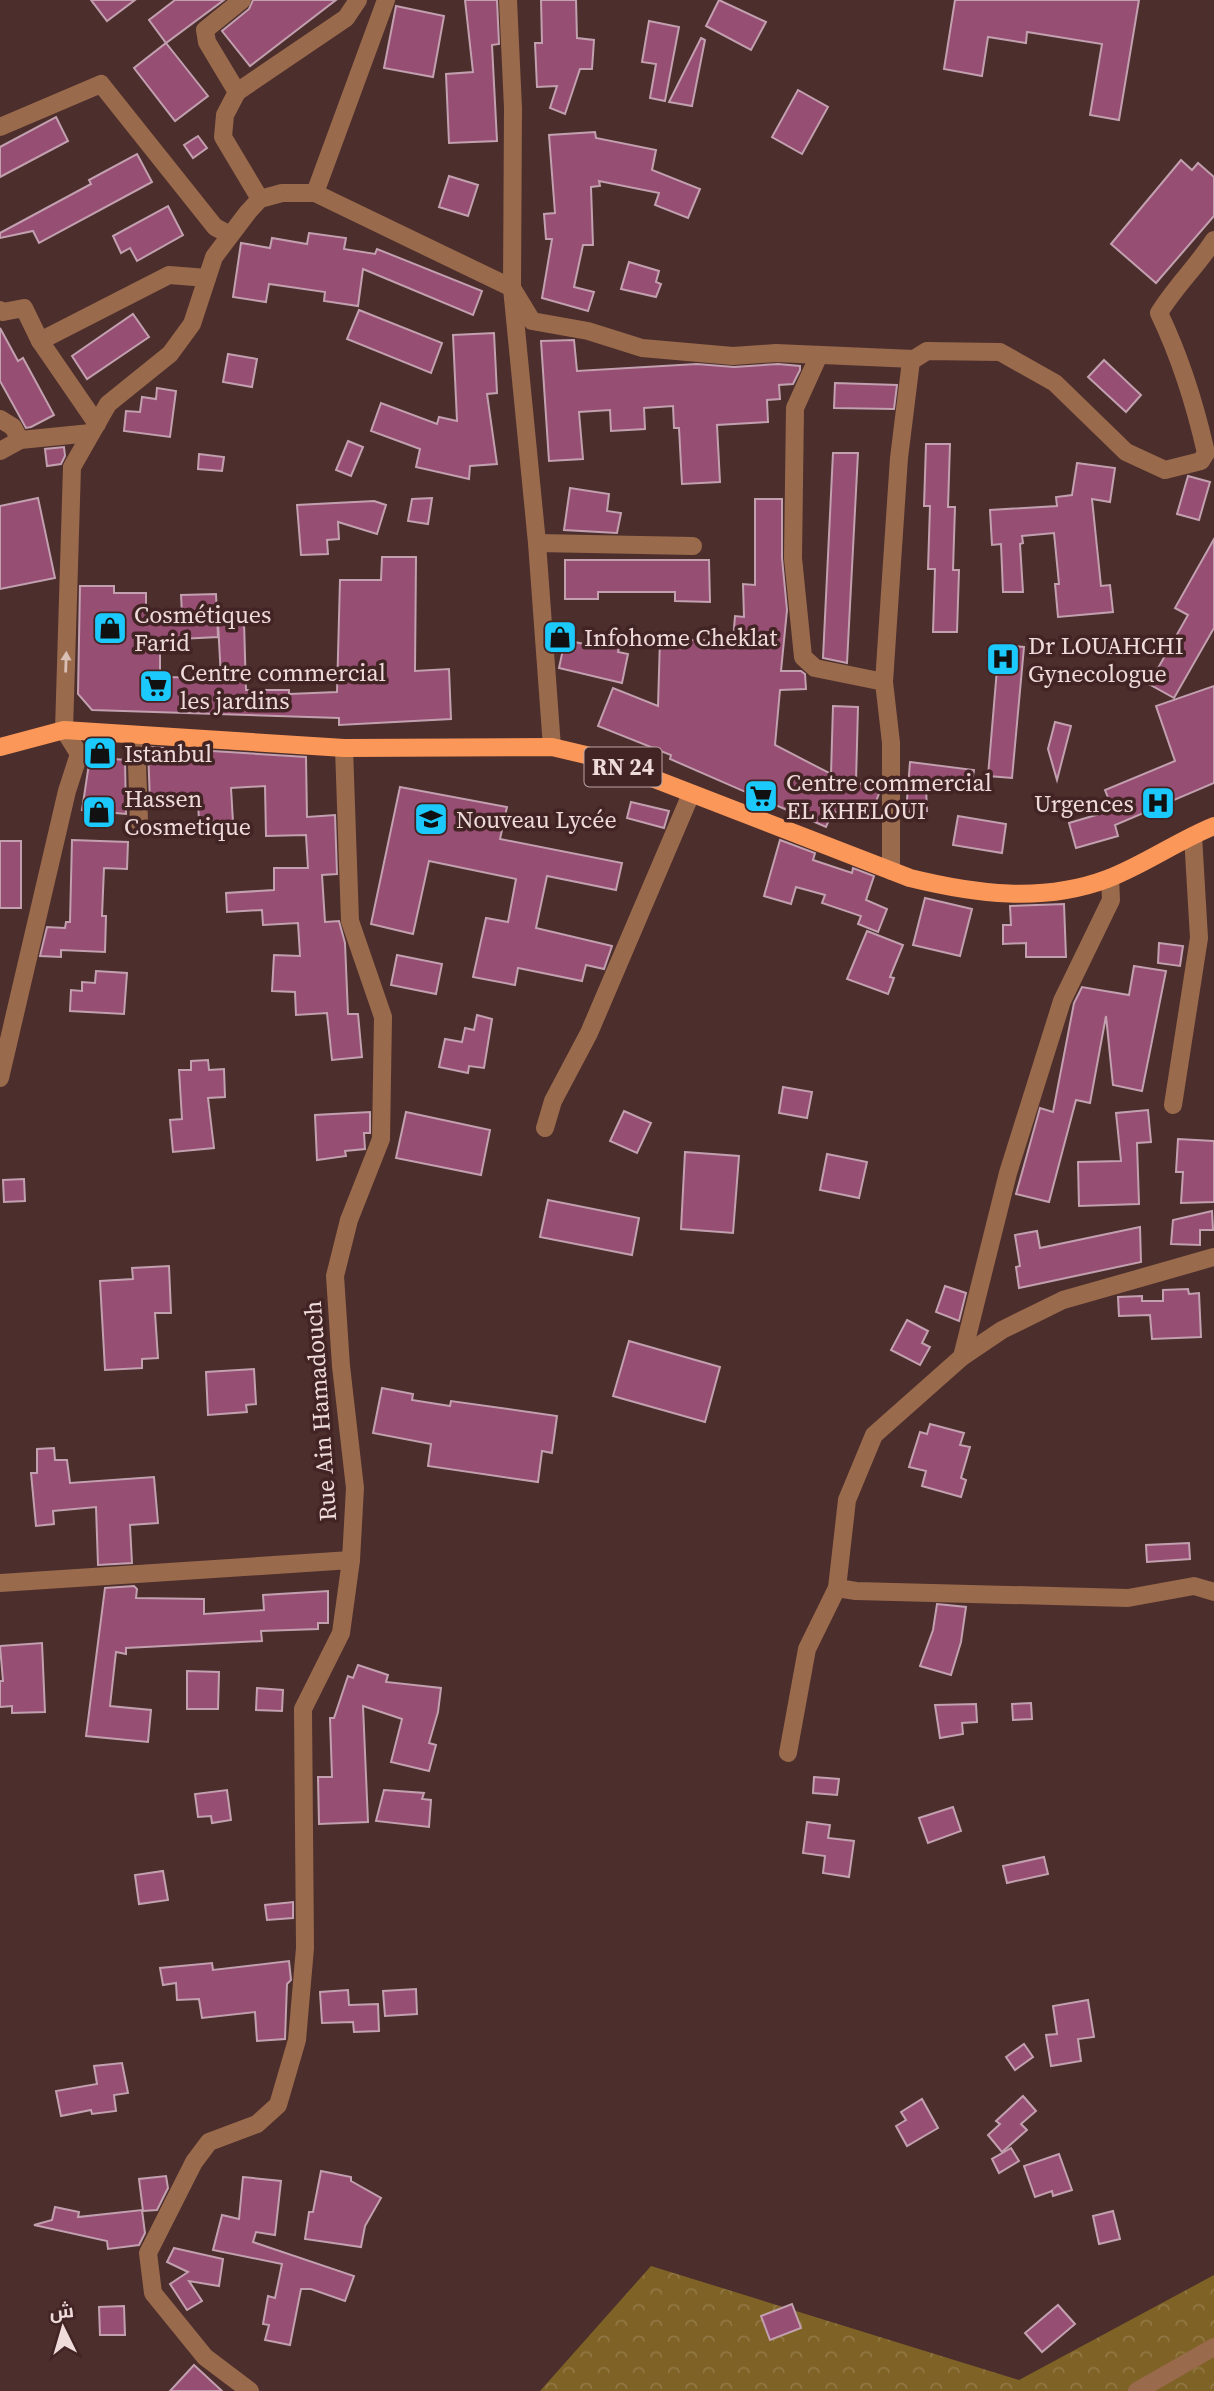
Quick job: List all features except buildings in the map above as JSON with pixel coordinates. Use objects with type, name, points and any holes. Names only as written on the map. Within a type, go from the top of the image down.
[{"type":"main road","name":"RN 24","points":[[0,747],[64,730],[344,748],[552,747],[603,759],[891,872],[951,888],[1017,896],[1088,885],[1110,878],[1214,826]]},
{"type":"street","points":[[237,92],[207,42],[205,30],[242,0]]},
{"type":"street","points":[[260,199],[223,137],[225,115],[237,92],[346,18],[358,0]]},
{"type":"street","points":[[315,193],[386,0]]},
{"type":"street","points":[[508,0],[513,108],[512,288],[537,543],[552,747]]},
{"type":"street","points":[[0,127],[101,85],[215,227],[230,235]]},
{"type":"street","points":[[0,1078],[67,791],[79,754],[64,730],[72,467],[108,404],[170,354],[192,324],[214,257],[260,199],[282,193],[315,193],[512,288],[533,321],[588,331],[642,348],[733,356],[819,355],[914,359]]},
{"type":"street","points":[[891,872],[891,743],[884,682],[899,458],[911,361],[927,351],[949,349],[1000,352],[1055,383],[1126,452],[1165,470],[1201,461],[1210,454],[1180,357],[1160,313],[1170,294],[1193,272],[1214,240]]},
{"type":"street","points":[[40,341],[169,275],[207,278]]},
{"type":"street","points":[[0,310],[24,309],[40,341],[94,428]]},
{"type":"street","points":[[819,355],[795,408],[793,558],[803,657],[815,668],[884,682]]},
{"type":"street","points":[[0,419],[13,427],[20,440]]},
{"type":"street","points":[[0,451],[20,440],[94,428]]},
{"type":"street","points":[[537,543],[693,546]]},
{"type":"street","points":[[136,735],[139,822]]},
{"type":"street","name":"Rue Ain Hamadouch","points":[[250,2391],[205,2357],[153,2293],[148,2252],[194,2162],[209,2142],[257,2124],[278,2105],[297,2040],[305,1948],[303,1709],[341,1633],[351,1560],[355,1488],[341,1366],[335,1276],[349,1220],[381,1139],[383,1017],[350,921],[344,748]]},
{"type":"street","points":[[545,1128],[553,1101],[589,1034],[691,794]]},
{"type":"street","points":[[1173,1105],[1199,937],[1193,836]]},
{"type":"street","points":[[962,1357],[1012,1160],[1062,1001],[1111,900],[1110,878]]},
{"type":"street","points":[[788,1753],[807,1649],[837,1588],[846,1500],[874,1435],[962,1357],[1002,1330],[1063,1300],[1214,1257]]},
{"type":"street","points":[[0,1583],[351,1560]]},
{"type":"street","points":[[837,1588],[856,1591],[1128,1598],[1194,1587],[1214,1592]]},
{"type":"street","points":[[1137,2391],[1214,2347]]},
{"type":"green space","points":[[651,2266],[1019,2380],[1214,2275],[1214,2391],[540,2391]]},
{"type":"place","name":"Cosmétiques Farid","points":[[110,628]]},
{"type":"place","name":"Infohome Cheklat","points":[[560,637]]},
{"type":"place","name":"Dr LOUAHCHI Gynecologue","points":[[1003,659]]},
{"type":"place","name":"Centre commercial les jardins","points":[[156,686]]},
{"type":"place","name":"Istanbul","points":[[100,753]]},
{"type":"place","name":"Centre commercial EL KHELOUI","points":[[761,796]]},
{"type":"place","name":"Urgences","points":[[1158,803]]},
{"type":"place","name":"Hassen Cosmetique","points":[[99,812]]},
{"type":"place","name":"Nouveau Lycée","points":[[431,819]]}]
